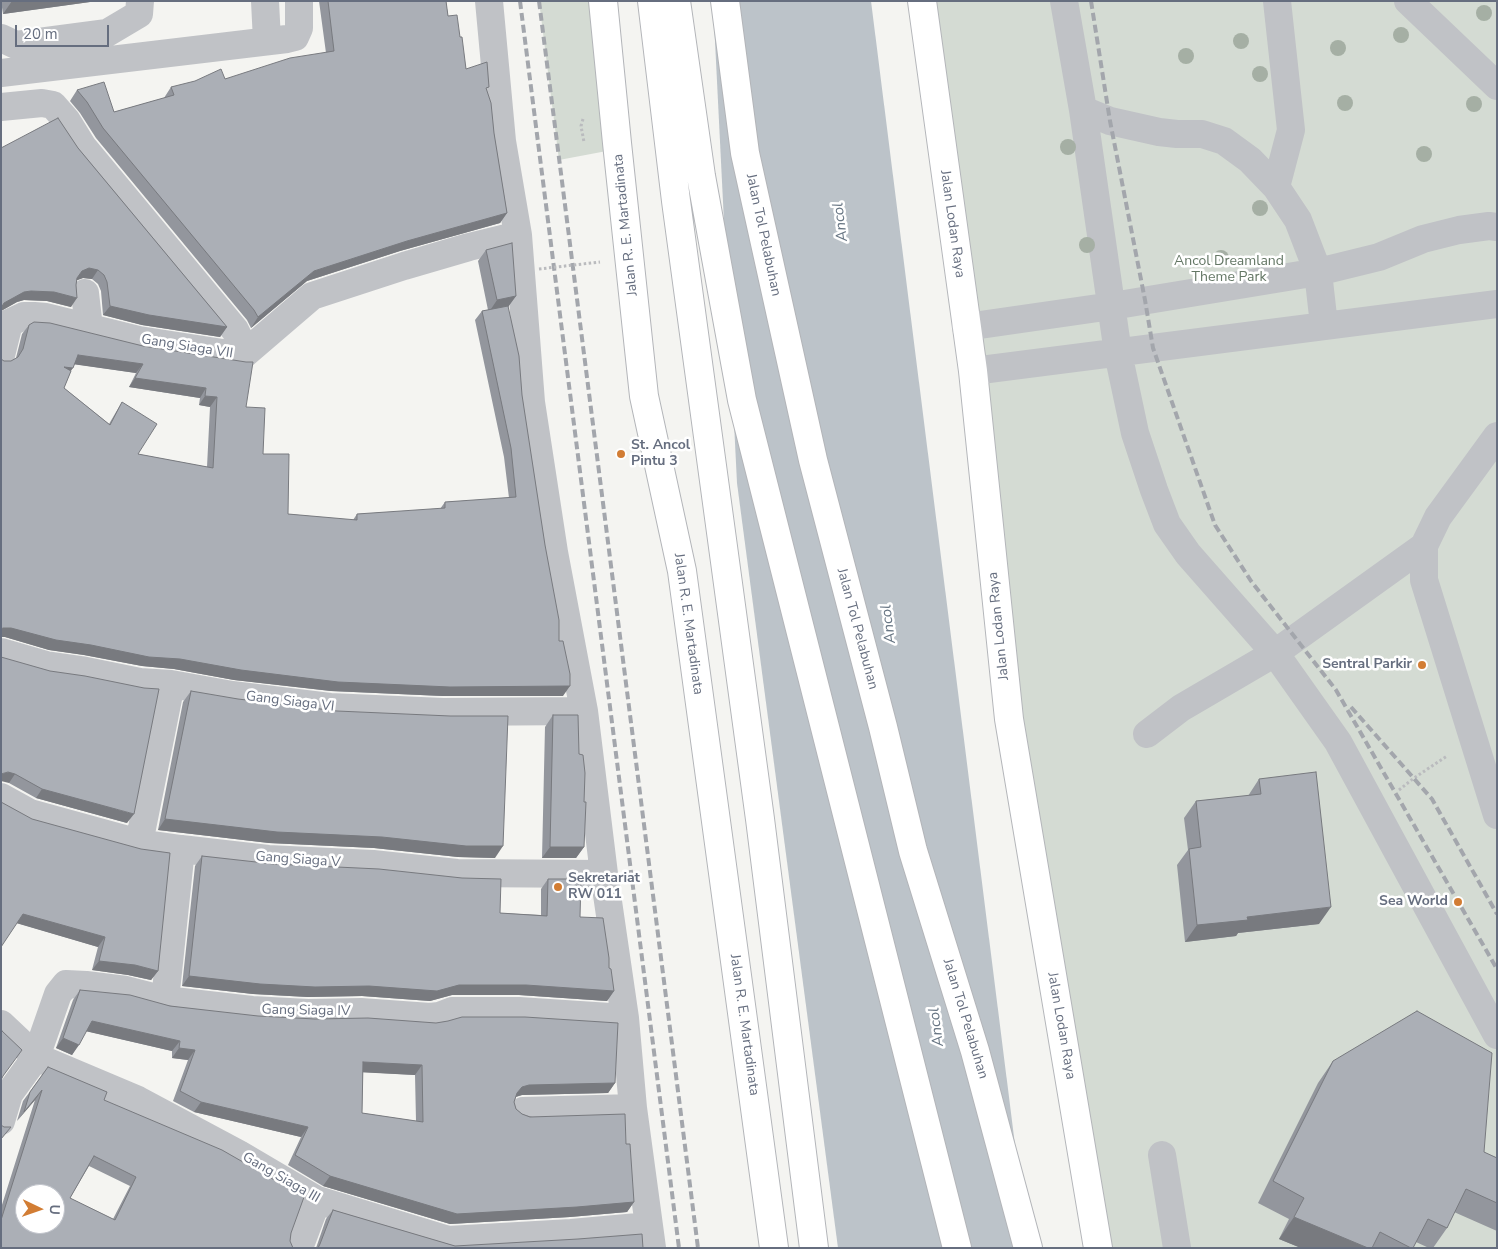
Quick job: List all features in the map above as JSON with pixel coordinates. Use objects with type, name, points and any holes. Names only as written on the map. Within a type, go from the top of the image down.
[{"type":"main road","name":"Jalan R. E. Martadinata","points":[[603,1],[644,396],[682,571],[774,1248]]},
{"type":"main road","points":[[652,1],[677,210],[759,809],[814,1248]]},
{"type":"main road","points":[[676,1],[701,176],[742,400],[956,1245]]},
{"type":"main road","name":"Jalan Tol Pelabuhan","points":[[725,1],[745,152],[813,460],[883,727],[913,851],[975,1051],[1028,1248]]},
{"type":"main road","name":"Jalan Lodan Raya","points":[[922,1],[973,371],[1009,719],[1098,1248]]},
{"type":"street","points":[[1,38],[16,45],[107,34],[140,14],[140,1]]},
{"type":"street","points":[[265,1],[267,41]]},
{"type":"street","points":[[1,73],[287,39],[295,37],[299,28],[299,1]]},
{"type":"street","points":[[489,1],[502,141],[518,235],[531,402],[554,552],[584,711],[604,874],[625,1018],[633,1108],[650,1237]]},
{"type":"street","points":[[1064,1],[1083,110],[1118,353],[1136,433],[1167,524],[1188,554],[1275,653],[1338,742],[1497,1035]]},
{"type":"street","points":[[1276,187],[1290,130],[1277,1]]},
{"type":"street","points":[[1408,1],[1497,86]]},
{"type":"street","points":[[1,107],[42,103],[53,105],[67,121],[83,146],[236,330],[240,340],[242,356]]},
{"type":"street","points":[[1083,110],[1110,121],[1158,132],[1202,134],[1224,141],[1250,160],[1276,187],[1298,220],[1318,272],[1324,325]]},
{"type":"street","points":[[966,327],[1112,306],[1318,272],[1379,257],[1423,239],[1459,230],[1489,226],[1497,227]]},
{"type":"street","name":"Gang Siaga VII","points":[[1,355],[9,323],[24,316],[34,316],[46,317],[139,340],[242,356],[312,296],[413,263],[518,235]]},
{"type":"street","points":[[85,293],[89,328]]},
{"type":"street","points":[[973,371],[1497,304]]},
{"type":"street","points":[[1497,436],[1438,517],[1424,546],[1424,580],[1497,816]]},
{"type":"street","points":[[1147,734],[1181,708],[1275,653],[1424,546]]},
{"type":"street","name":"Gang Siaga VI","points":[[1,652],[46,665],[140,682],[170,684],[232,695],[330,707],[443,712],[584,711]]},
{"type":"street","points":[[139,843],[170,684]]},
{"type":"street","name":"Gang Siaga V","points":[[1,796],[30,813],[139,843],[181,849],[268,859],[373,864],[457,873],[604,874]]},
{"type":"street","points":[[166,1000],[181,849]]},
{"type":"street","name":"Gang Siaga IV","points":[[36,1056],[58,994],[66,984],[86,984],[126,990],[166,1000],[252,1010],[308,1013],[361,1012],[430,1017],[439,1016],[452,1010],[519,1011],[625,1018]]},
{"type":"street","name":"Gang Siaga III","points":[[1,1024],[36,1056],[138,1100],[239,1154],[317,1200],[448,1240],[517,1242],[571,1233],[650,1237]]},
{"type":"street","points":[[1,1121],[9,1094],[36,1056]]},
{"type":"street","points":[[523,1111],[633,1108]]},
{"type":"street","points":[[1162,1155],[1177,1248]]},
{"type":"street","points":[[298,1248],[317,1200]]},
{"type":"path","points":[[539,269],[600,262]]},
{"type":"path","points":[[1373,807],[1473,739]]},
{"type":"green space","points":[[539,1],[610,1],[628,147],[559,160]]},
{"type":"green space","name":"Ancol Dreamland Theme Park","points":[[923,1],[1497,1],[1497,1248],[1097,1248],[1065,1053]]},
{"type":"water","name":"Ancol","points":[[713,1],[871,1],[1028,1248],[838,1248],[737,483]]},
{"type":"building","points":[[328,1],[446,1],[448,16],[457,15],[466,69],[487,62],[489,87],[486,88],[491,103],[507,213],[407,241],[314,271],[258,317],[103,128],[77,90],[104,82],[114,112],[174,95],[171,87],[195,81],[221,69],[225,79],[290,58],[334,51]]},
{"type":"building","points":[[58,118],[78,148],[227,327],[149,315],[110,306],[107,282],[104,275],[98,270],[89,268],[82,271],[77,278],[77,298],[54,292],[31,291],[24,292],[4,303],[1,308],[1,148]]},
{"type":"building","points":[[512,243],[516,296],[497,300],[486,250]]},
{"type":"building","points":[[508,306],[519,356],[522,395],[545,545],[559,620],[559,641],[563,641],[570,674],[570,686],[450,687],[338,682],[241,670],[180,659],[149,657],[56,640],[11,628],[1,629],[1,359],[11,361],[18,357],[23,349],[29,325],[34,322],[50,323],[143,346],[253,362],[246,407],[265,408],[263,454],[289,454],[288,514],[357,520],[357,514],[445,508],[445,502],[516,497],[511,448],[482,311]],"holes":[[[78,355],[143,364],[135,378],[206,388],[205,396],[217,397],[213,468],[138,454],[157,424],[122,402],[110,425],[64,388],[71,371],[64,367],[73,368]]]},
{"type":"building","points":[[1,657],[50,671],[159,689],[134,814],[42,789],[15,774],[8,772],[1,774]]},
{"type":"building","points":[[191,691],[238,699],[337,711],[450,716],[508,716],[503,846],[466,846],[382,837],[277,832],[165,819]]},
{"type":"building","points":[[553,715],[578,715],[579,754],[583,755],[585,773],[584,847],[550,847]]},
{"type":"building","points":[[1316,772],[1331,907],[1247,917],[1248,920],[1197,925],[1189,849],[1201,847],[1196,801],[1261,794],[1259,779]]},
{"type":"building","points":[[1,802],[32,819],[141,849],[170,853],[158,971],[135,965],[99,961],[105,937],[23,914],[1,947]]},
{"type":"building","points":[[202,856],[274,864],[379,869],[462,878],[501,879],[500,913],[547,916],[548,879],[581,879],[580,917],[603,918],[609,968],[611,969],[614,991],[526,985],[459,985],[437,991],[369,986],[315,987],[260,984],[189,976]]},
{"type":"building","points":[[80,990],[130,995],[170,1006],[258,1016],[315,1019],[368,1018],[436,1023],[462,1017],[525,1017],[618,1023],[615,1083],[529,1085],[522,1087],[517,1093],[514,1102],[516,1109],[530,1117],[625,1114],[626,1144],[630,1144],[634,1202],[457,1214],[330,1176],[295,1155],[308,1127],[201,1102],[180,1091],[195,1050],[179,1048],[180,1041],[92,1021],[79,1045],[63,1038]],"holes":[[[363,1062],[422,1065],[423,1122],[362,1113]]]},
{"type":"building","points":[[1417,1011],[1492,1053],[1484,1152],[1497,1158],[1497,1203],[1466,1189],[1447,1228],[1428,1219],[1413,1248],[1380,1232],[1372,1248],[1368,1248],[1294,1217],[1304,1198],[1273,1181],[1333,1061]]},
{"type":"building","points":[[1,1032],[22,1050],[1,1080]]},
{"type":"building","points":[[48,1067],[107,1092],[104,1100],[222,1150],[304,1197],[291,1233],[290,1241],[293,1248],[1,1248],[1,1220],[42,1090],[24,1112],[30,1092]],"holes":[[[94,1156],[136,1177],[115,1220],[70,1198]]]},
{"type":"building","points":[[1,1125],[11,1127],[1,1139]]},
{"type":"building","points":[[333,1210],[455,1246],[642,1234],[643,1248],[318,1248]]},
{"type":"railway","points":[[520,1],[679,1248]]},
{"type":"railway","points":[[539,1],[698,1248]]},
{"type":"railway","points":[[1091,1],[1110,121],[1153,348],[1215,525],[1251,581],[1336,690],[1497,969]]},
{"type":"railway","points":[[1351,707],[1432,799],[1497,914]]},
{"type":"place","name":"St. Ancol Pintu 3","points":[[621,454]]},
{"type":"place","name":"Sentral Parkir","points":[[1422,665]]},
{"type":"place","name":"Sekretariat RW 011","points":[[558,887]]},
{"type":"place","name":"Sea World","points":[[1458,902]]}]
